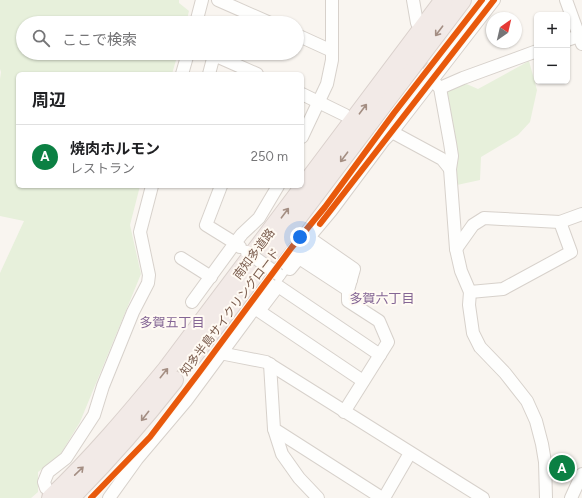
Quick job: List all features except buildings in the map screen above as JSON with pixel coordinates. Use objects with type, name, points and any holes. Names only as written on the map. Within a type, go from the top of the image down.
[{"type":"highway","name":"南知多道路","points":[[304,186],[444,0]]},
{"type":"highway","name":"南知多道路","points":[[70,498],[97,471],[138,425],[167,389],[280,242],[462,0]]},
{"type":"highway","name":"南知多道路","points":[[48,493],[86,465],[112,436],[167,369],[303,188]]},
{"type":"street","points":[[198,16],[202,0]]},
{"type":"street","points":[[218,0],[254,16]]},
{"type":"street","points":[[304,133],[327,84],[332,60],[332,0]]},
{"type":"street","points":[[413,0],[417,23]]},
{"type":"street","points":[[363,381],[259,311],[278,280],[308,237],[331,211],[384,140],[436,84],[494,0]]},
{"type":"street","points":[[566,0],[581,38],[570,40]]},
{"type":"street","points":[[304,38],[332,50]]},
{"type":"street","points":[[436,84],[463,78],[534,52]]},
{"type":"street","points":[[183,72],[186,60]]},
{"type":"street","points":[[209,72],[211,60]]},
{"type":"street","points":[[223,60],[244,71]]},
{"type":"street","points":[[436,84],[452,156],[450,169],[456,249],[461,272],[470,292],[470,319],[473,333],[480,347],[505,373],[527,401],[536,421],[545,462],[546,498]]},
{"type":"street","points":[[304,95],[345,115]]},
{"type":"street","points":[[392,132],[442,159],[450,169]]},
{"type":"street","points":[[48,493],[44,482],[48,472],[66,458],[94,415],[103,386],[133,312],[148,283],[149,275],[140,232],[151,188]]},
{"type":"street","points":[[220,188],[206,226],[235,243],[278,280],[380,355]]},
{"type":"street","points":[[192,302],[242,234],[259,218],[277,188]]},
{"type":"street","points":[[456,249],[473,225],[484,218],[560,222],[582,214]]},
{"type":"street","points":[[470,292],[503,289],[570,252],[560,222]]},
{"type":"street","points":[[308,237],[354,269],[348,301],[379,321],[388,342],[344,412]]},
{"type":"street","points":[[180,258],[211,277]]},
{"type":"street","points":[[110,498],[129,469],[186,401],[220,353],[278,280],[299,258],[350,285]]},
{"type":"street","points":[[220,353],[270,364],[410,454],[483,498]]},
{"type":"street","points":[[270,364],[274,429],[282,454],[299,478],[318,498]]},
{"type":"street","points":[[274,429],[383,498],[410,454]]},
{"type":"street","points":[[571,498],[582,474]]},
{"type":"green space","points":[[0,0],[179,0],[179,3],[189,11],[188,16],[16,16],[16,60],[176,60],[173,72],[16,72],[16,188],[139,188],[130,225],[141,274],[80,422],[60,455],[38,472],[38,492],[31,498],[0,498],[0,273],[24,221],[0,216]]},
{"type":"green space","points":[[529,61],[534,84],[535,84],[537,90],[530,122],[518,135],[481,157],[480,180],[457,185],[455,149],[445,91],[462,82],[478,89]]},
{"type":"tunnel","points":[[423,45],[432,80]]},
{"type":"tunnel","points":[[360,124],[384,140]]},
{"type":"cycle path","name":"知多半島サイクリングロード","points":[[91,498],[150,437],[292,247],[325,207],[394,113],[482,0]]},
{"type":"cycle path","points":[[320,224],[494,0]]},
{"type":"place","name":"焼肉ホルモン","points":[[562,468]]},
{"type":"district","name":"多賀六丁目","points":[[382,298]]},
{"type":"district","name":"多賀五丁目","points":[[172,322]]}]
